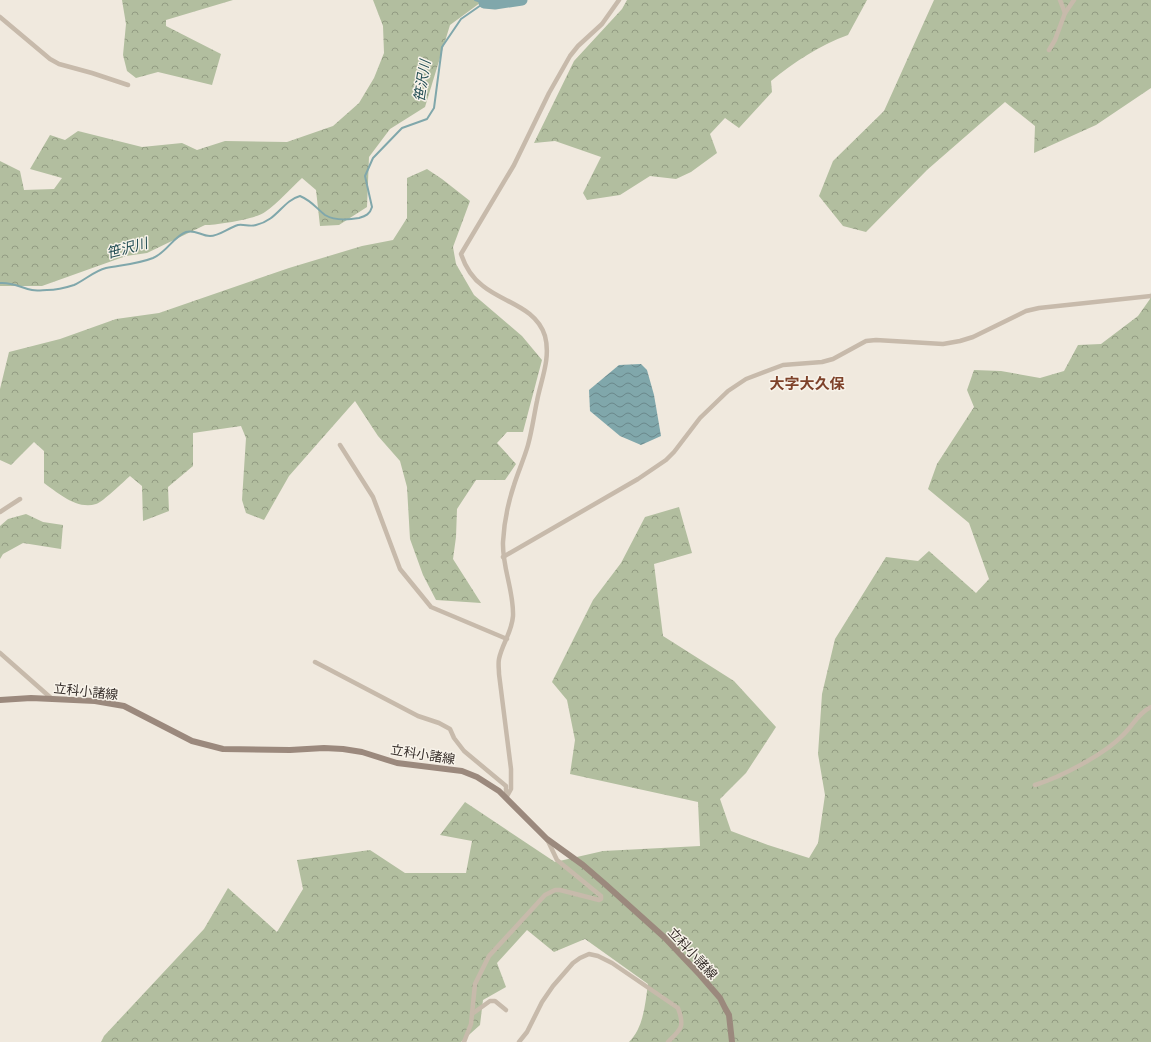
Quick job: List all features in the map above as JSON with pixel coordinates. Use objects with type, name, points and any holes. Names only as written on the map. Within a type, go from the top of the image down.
[{"type":"main road","name":"立科小諸線","points":[[0,700],[51,698],[95,701],[124,706],[192,741],[223,749],[344,749],[362,752],[397,763],[462,771],[478,777],[506,798],[547,839],[583,865],[664,937],[720,998],[729,1015],[732,1042]]},
{"type":"street","points":[[506,798],[511,789],[511,769],[498,674],[499,659],[512,628],[513,607],[503,557],[506,519],[514,485],[528,444],[539,390],[546,366],[546,344],[538,322],[531,314],[482,286],[470,274],[461,254],[514,165],[548,93],[570,56],[578,46],[602,24],[620,0]]},
{"type":"street","points":[[1060,0],[1065,13]]},
{"type":"street","points":[[1049,50],[1056,40],[1065,13],[1074,0]]},
{"type":"street","points":[[0,17],[50,59],[59,64],[128,85]]},
{"type":"street","points":[[503,557],[638,479],[666,460],[700,418],[728,391],[746,379],[759,373],[783,365],[822,362],[833,359],[856,346],[871,340],[943,344],[973,338],[1026,310],[1151,296]]},
{"type":"street","points":[[340,445],[373,497],[400,569],[430,607],[507,639]]},
{"type":"street","points":[[0,512],[20,499]]},
{"type":"street","points":[[0,653],[51,698]]},
{"type":"street","points":[[315,662],[418,716],[439,723],[450,729],[454,738],[464,751],[506,786],[506,798]]},
{"type":"street","points":[[1035,786],[1050,781],[1098,755],[1123,736],[1140,715],[1151,707]]},
{"type":"street","points":[[464,1042],[471,1024],[475,984],[489,956],[545,895],[555,890],[560,890],[601,900],[601,896],[557,860],[547,839]]},
{"type":"street","points":[[519,1042],[527,1032],[542,1002],[553,986],[573,963],[589,954],[598,956],[612,963],[678,1008],[682,1020],[680,1030],[668,1042]]},
{"type":"street","points":[[472,1014],[490,1001],[495,1001],[506,1010]]},
{"type":"green space","points":[[122,0],[233,0],[166,20],[166,26],[221,54],[212,85],[158,72],[136,78],[127,71],[123,55],[126,24]]},
{"type":"green space","points":[[373,0],[484,0],[450,25],[425,107],[390,129],[369,157],[367,207],[339,225],[320,226],[316,190],[302,178],[275,204],[260,215],[236,221],[205,225],[147,253],[126,256],[42,286],[0,286],[0,161],[20,171],[24,190],[54,189],[62,178],[30,169],[50,135],[65,140],[78,131],[142,147],[182,143],[197,150],[225,141],[287,142],[333,126],[359,103],[374,78],[384,53],[383,26]]},
{"type":"green space","points":[[627,0],[867,0],[848,35],[827,44],[808,55],[771,81],[772,92],[739,128],[725,118],[710,134],[717,153],[691,172],[676,179],[650,176],[620,195],[587,200],[583,193],[601,157],[555,141],[534,143],[574,61],[622,9]]},
{"type":"green space","points":[[934,0],[1151,0],[1151,88],[1096,125],[1034,153],[1035,126],[1005,102],[927,170],[866,232],[843,226],[819,196],[833,161],[884,111]]},
{"type":"green space","points":[[427,169],[470,201],[453,247],[456,264],[474,295],[522,336],[542,360],[523,432],[507,432],[497,443],[516,464],[505,480],[476,480],[457,509],[456,537],[453,559],[481,603],[436,600],[423,575],[410,539],[407,487],[400,461],[378,436],[355,401],[289,476],[264,520],[246,513],[242,500],[246,438],[241,426],[193,433],[193,466],[168,487],[169,511],[143,521],[142,486],[130,476],[108,496],[96,504],[82,505],[68,500],[44,483],[44,451],[34,442],[11,465],[0,460],[0,389],[9,352],[60,339],[116,319],[159,313],[289,268],[362,246],[393,240],[407,218],[407,178]]},
{"type":"green space","points":[[1151,292],[1151,1042],[629,1042],[634,1036],[641,1022],[645,1007],[648,984],[585,939],[554,952],[527,930],[497,963],[506,987],[483,1000],[480,1025],[461,1042],[101,1042],[104,1036],[204,929],[228,888],[277,932],[303,889],[297,860],[370,850],[405,873],[466,873],[472,841],[440,835],[465,802],[555,862],[603,851],[700,846],[698,802],[570,774],[575,740],[567,700],[552,682],[593,600],[621,563],[645,517],[679,507],[692,553],[654,564],[663,636],[734,681],[776,727],[746,773],[720,799],[731,831],[809,858],[818,843],[825,795],[818,754],[822,694],[835,639],[886,557],[918,561],[929,551],[976,593],[989,579],[969,523],[928,489],[937,464],[974,407],[967,390],[974,370],[1001,371],[1040,378],[1064,371],[1078,345],[1101,344],[1138,316],[1150,299]]},
{"type":"green space","points":[[26,514],[43,522],[63,525],[61,549],[23,543],[3,554],[0,559],[0,526],[8,519]]},
{"type":"water","points":[[641,364],[647,370],[654,395],[661,436],[641,445],[620,436],[590,411],[589,390],[619,365]]},
{"type":"waterway","name":"笹沢川","points":[[475,0],[484,3]]},
{"type":"waterway","name":"笹沢川","points":[[484,3],[495,4],[522,0]]},
{"type":"waterway","name":"笹沢川","points":[[0,283],[9,283],[36,290],[54,290],[74,285],[102,269],[136,263],[153,258],[162,252],[177,237],[189,231],[207,236],[213,236],[238,225],[254,226],[263,223],[275,215],[294,198],[300,196],[311,202],[329,217],[342,220],[359,218],[366,215],[372,207],[365,176],[373,158],[402,128],[427,119],[434,108],[442,47],[461,19],[484,3]]},
{"type":"district","name":"大字大久保","points":[[807,384]]}]
